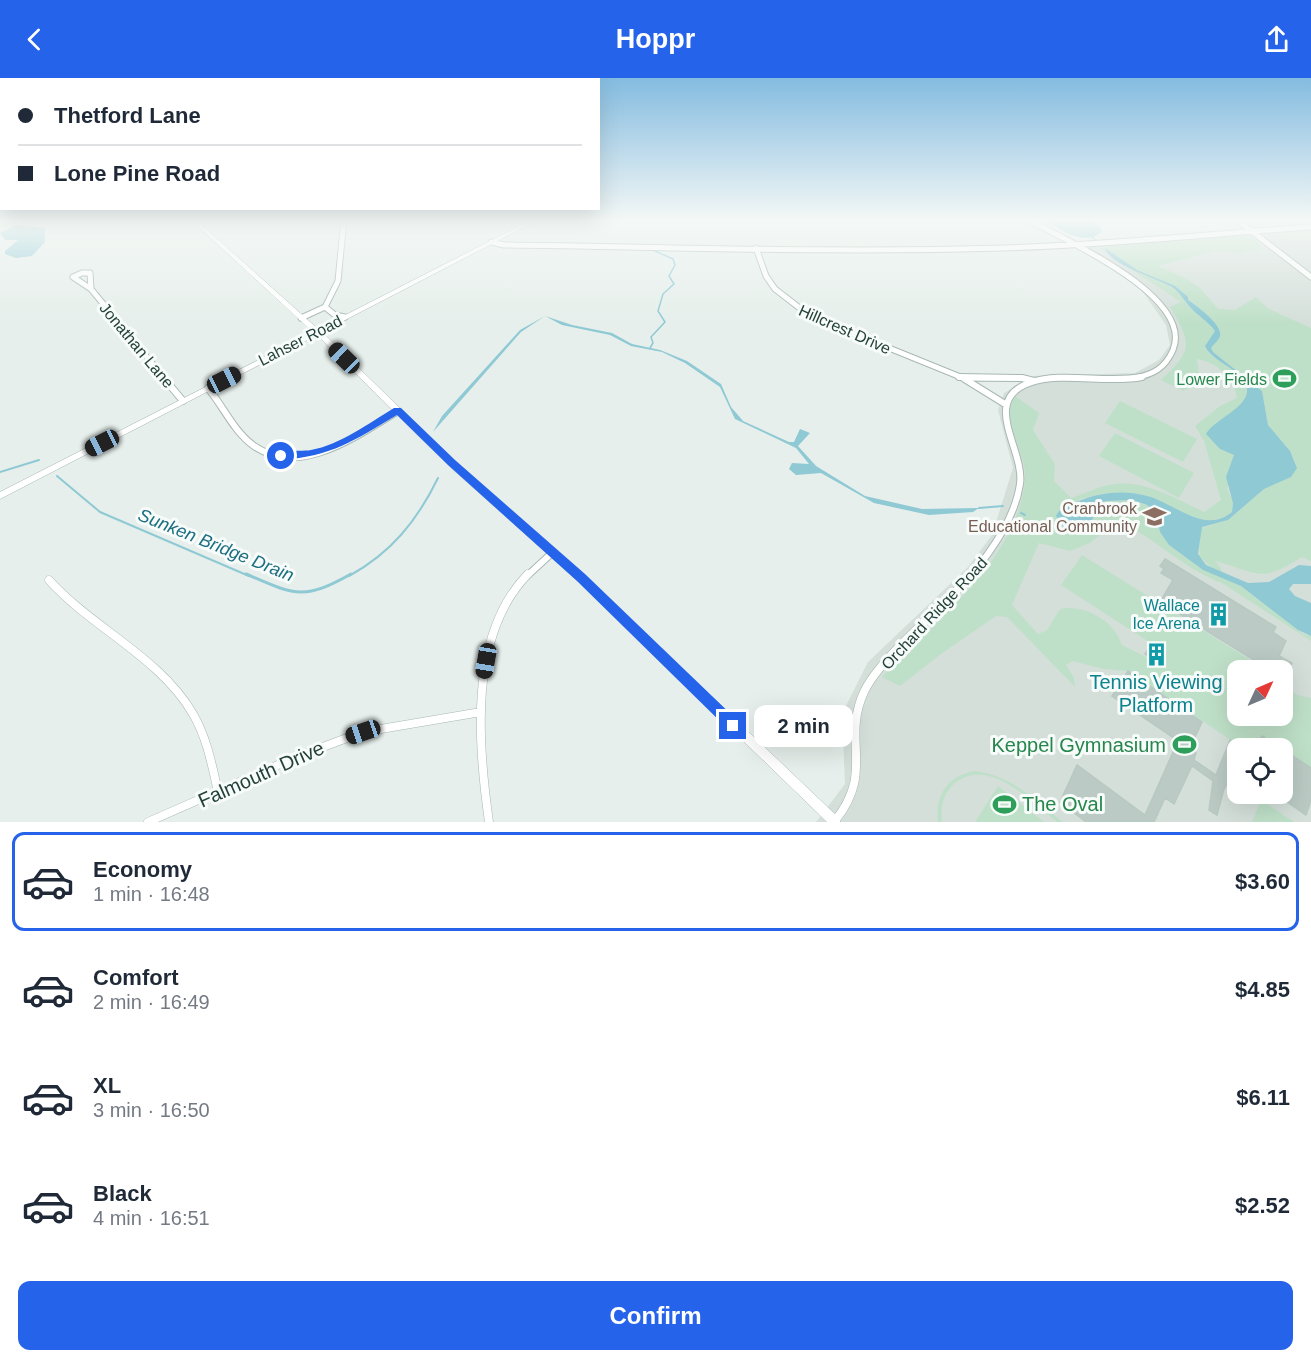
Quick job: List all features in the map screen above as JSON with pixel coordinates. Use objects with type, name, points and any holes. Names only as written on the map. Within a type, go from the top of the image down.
[{"type":"street","points":[[230,254],[316,332],[451,463],[553,552],[835,822]]},
{"type":"street","points":[[301,318],[325,308],[338,281],[341,254]]},
{"type":"street","name":"Lahser Road","points":[[0,496],[468,254]]},
{"type":"street","name":"Hillcrest Drive","points":[[758,254],[770,283],[797,308],[864,340],[963,378],[1005,404]]},
{"type":"street","points":[[1005,404],[1015,390],[1034,381],[1109,381],[1138,378],[1163,366],[1175,347],[1174,330],[1168,317],[1139,282],[1121,268],[1093,254]]},
{"type":"street","points":[[1281,254],[1311,277]]},
{"type":"street","name":"Jonathan Lane","points":[[90,289],[183,400]]},
{"type":"street","points":[[325,308],[335,315],[345,317]]},
{"type":"street","name":"Hillcrest Drive","points":[[963,378],[1022,378],[1034,381]]},
{"type":"street","points":[[208,388],[249,441],[260,450],[281,456],[312,454],[333,447],[398,411]]},
{"type":"street","name":"Orchard Ridge Road","points":[[835,822],[849,803],[855,788],[855,728],[859,703],[867,687],[895,653],[979,568],[1008,519],[1016,498],[1020,476],[1006,420],[1005,404]]},
{"type":"street","points":[[489,822],[483,787],[481,712],[486,661],[501,615],[529,573],[553,552]]},
{"type":"street","points":[[49,580],[85,618],[153,668],[182,697],[195,717],[205,742],[218,792]]},
{"type":"street","name":"Falmouth Drive","points":[[148,822],[314,750],[363,732],[481,712]]},
{"type":"shaded area","name":"Cranbrook Educational Community","points":[[1095,254],[1311,254],[1311,822],[816,822],[845,784],[842,714],[868,662],[968,567],[992,535],[1013,468],[998,410],[1004,393],[1033,376],[1135,373],[1159,360],[1170,345],[1166,325],[1131,279]]},
{"type":"green space","points":[[1107,254],[1128,267],[1176,290],[1215,331],[1205,346],[1207,351],[1237,373],[1246,386],[1246,395],[1242,402],[1207,434],[1222,450],[1234,454],[1227,489],[1233,501],[1232,512],[1221,518],[1198,519],[1141,495],[1099,494],[1060,509],[1061,530],[1071,533],[1085,529],[1105,501],[1133,500],[1150,507],[1159,518],[1169,545],[1203,570],[1221,577],[1199,556],[1201,528],[1228,520],[1264,489],[1291,477],[1296,464],[1287,447],[1268,425],[1262,391],[1212,351],[1211,348],[1220,333],[1201,309],[1188,300],[1188,297],[1178,288],[1137,270],[1110,254],[1205,254],[1158,266],[1185,278],[1200,288],[1218,309],[1235,310],[1256,297],[1269,309],[1311,328],[1311,561],[1302,557],[1276,571],[1259,574],[1215,561],[1221,568],[1222,577],[1241,586],[1303,634],[1311,636],[1311,641],[1222,583],[1185,564],[1127,525],[1107,529],[1090,543],[1070,551],[1039,543],[1012,605],[1038,634],[1047,630],[1060,609],[1079,609],[1088,612],[1105,621],[1118,636],[1122,645],[1160,664],[1166,653],[1061,585],[1082,555],[1251,660],[1227,660],[1227,726],[1293,726],[1293,692],[1311,698],[1311,768],[1293,756],[1293,738],[1262,736],[1261,738],[1228,738],[1128,671],[1103,669],[1073,661],[1066,665],[1074,678],[1075,687],[1007,617],[996,616],[900,686],[882,677],[970,588],[1007,537],[1019,509],[1025,479],[1022,458],[1011,427],[1010,406],[1014,395],[1039,413],[1033,430],[1055,464],[1054,481],[1071,498],[1105,486],[1127,484],[1162,492],[1204,512],[1221,500],[1204,441],[1195,426],[1220,406],[1237,398],[1235,390],[1223,372],[1197,359],[1200,383],[1183,391],[1161,380],[1179,362],[1186,347],[1183,330],[1170,307],[1181,302]]},
{"type":"green space","points":[[1120,401],[1197,439],[1183,462],[1105,423]]},
{"type":"green space","points":[[1115,433],[1194,473],[1179,498],[1099,456]]},
{"type":"green space","points":[[974,771],[987,773],[1011,783],[1063,822],[1057,822],[1009,785],[996,778],[982,775],[968,776],[951,787],[943,801],[942,822],[938,822],[939,803],[945,789],[957,778]]},
{"type":"green space","name":"The Oval","points":[[998,786],[1044,822],[975,822]]},
{"type":"green space","points":[[1259,804],[1267,804],[1294,822],[1252,822]]},
{"type":"water","points":[[5,254],[34,254],[16,258]]},
{"type":"water","points":[[1108,254],[1113,254],[1137,270],[1175,286],[1188,297],[1188,300],[1213,321],[1220,332],[1219,338],[1211,348],[1213,352],[1262,391],[1268,425],[1290,451],[1297,468],[1291,477],[1264,489],[1228,520],[1202,527],[1198,554],[1206,565],[1248,583],[1269,582],[1299,565],[1311,566],[1311,584],[1293,584],[1289,589],[1295,596],[1311,603],[1311,636],[1298,630],[1241,586],[1203,570],[1169,545],[1160,532],[1156,513],[1147,505],[1133,500],[1105,501],[1085,529],[1072,534],[1061,531],[1063,526],[1056,516],[1063,508],[1087,498],[1113,493],[1147,496],[1200,519],[1221,518],[1232,512],[1233,503],[1226,477],[1234,455],[1220,449],[1206,434],[1211,427],[1243,401],[1247,394],[1246,386],[1240,376],[1207,350],[1205,346],[1215,331],[1178,292],[1165,283],[1124,265]]},
{"type":"water","points":[[545,316],[572,325],[612,333],[632,344],[660,350],[687,361],[721,384],[731,407],[743,421],[789,442],[794,442],[800,429],[810,433],[798,446],[816,466],[865,496],[922,509],[979,508],[973,512],[929,515],[874,503],[821,473],[796,475],[789,469],[792,463],[809,464],[796,448],[735,419],[720,387],[685,363],[662,352],[631,346],[610,335],[562,325]]},
{"type":"water","points":[[545,316],[521,332],[433,432],[442,416],[520,330]]},
{"type":"building","name":"Wallace Ice Arena","points":[[1165,559],[1276,627],[1273,632],[1286,641],[1279,656],[1286,660],[1254,660],[1160,602],[1173,580],[1161,573],[1164,569],[1160,566]]},
{"type":"building","name":"Tennis Viewing Platform","points":[[1152,643],[1166,653],[1160,664],[1145,654]]},
{"type":"building","points":[[1128,671],[1202,722],[1190,748],[1196,752],[1194,760],[1216,775],[1227,748],[1227,784],[1217,815],[1209,810],[1213,781],[1192,766],[1174,804],[1165,798],[1154,822],[1086,822],[1060,802],[1077,765],[1145,815],[1178,741],[1112,696]]},
{"type":"building","points":[[1293,756],[1311,768],[1311,800],[1306,815],[1290,804],[1293,804]]},
{"type":"waterway","points":[[650,348],[653,343],[651,337],[665,322],[658,311],[663,294],[674,284],[669,276],[675,265],[673,259],[661,254]]},
{"type":"waterway","name":"Sunken Bridge Drain","points":[[0,472],[39,460]]},
{"type":"waterway","name":"Sunken Bridge Drain","points":[[57,476],[100,512],[249,576]]},
{"type":"waterway","name":"Sunken Bridge Drain","points":[[349,576],[378,557],[412,522],[438,478]]},
{"type":"waterway","name":"Sunken Bridge Drain","points":[[979,508],[1003,506]]},
{"type":"waterway","name":"Sunken Bridge Drain","points":[[1021,513],[1025,515]]},
{"type":"waterway","name":"Sunken Bridge Drain","points":[[246,574],[276,587],[299,592],[321,588],[351,574]]},
{"type":"place","name":"Lower Fields","points":[[1285,379]]},
{"type":"place","name":"Cranbrook Educational Community","points":[[1155,517]]},
{"type":"place","name":"Wallace Ice Arena","points":[[1218,614]]},
{"type":"place","name":"Tennis Viewing Platform","points":[[1156,654]]},
{"type":"place","name":"Keppel Gymnasium","points":[[1184,745]]},
{"type":"place","name":"The Oval","points":[[1004,804]]},
{"type":"route","points":[[281,456],[322,452],[398,411],[451,463],[581,578],[733,726]]}]
